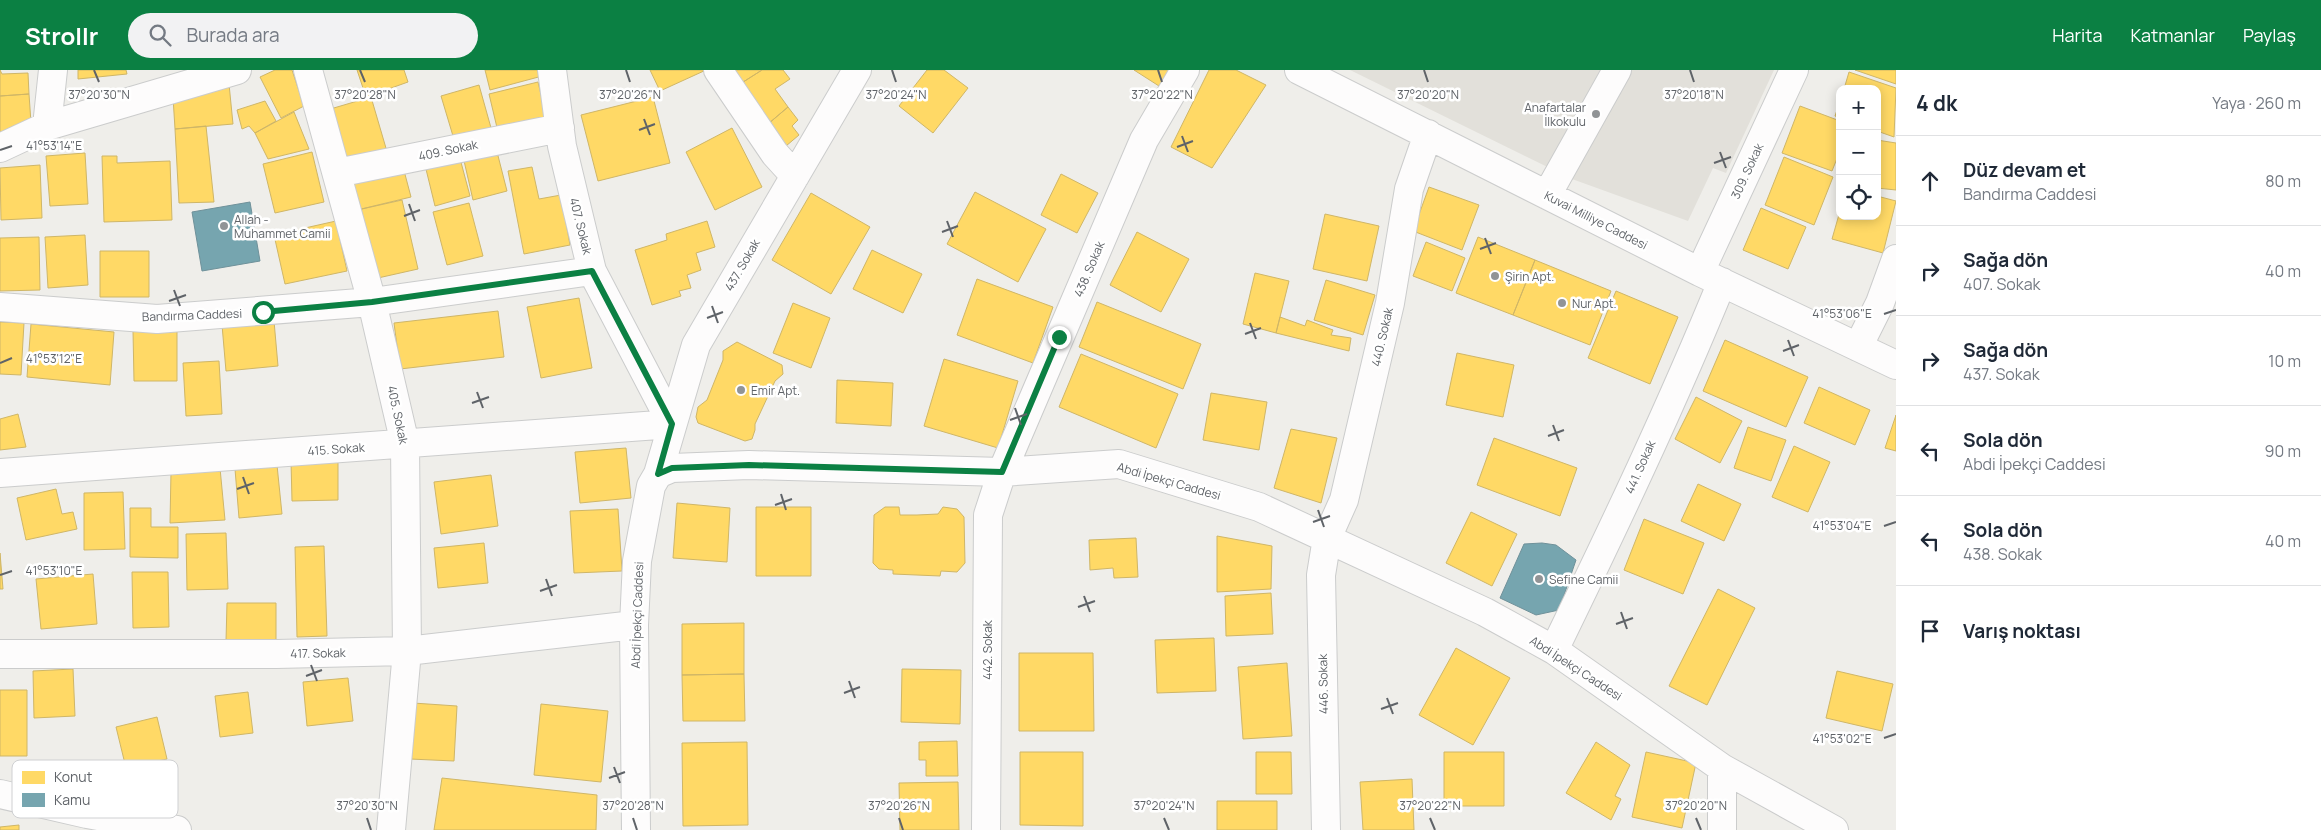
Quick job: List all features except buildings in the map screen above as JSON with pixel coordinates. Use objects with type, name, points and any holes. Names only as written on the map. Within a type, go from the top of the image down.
[{"type":"street","points":[[48,126],[53,70]]},
{"type":"street","points":[[0,148],[48,126],[238,70]]},
{"type":"street","name":"405. Sokak","points":[[308,70],[372,302],[405,444],[407,651],[390,830]]},
{"type":"street","name":"407. Sokak","points":[[552,70],[562,146],[592,271],[672,424]]},
{"type":"street","points":[[718,70],[775,154],[795,176]]},
{"type":"street","name":"437. Sokak","points":[[658,474],[696,345],[856,70]]},
{"type":"street","name":"438. Sokak","points":[[1002,472],[1144,140],[1185,70]]},
{"type":"street","name":"Kuvai Milliye Caddesi","points":[[1299,70],[1711,277],[1896,365]]},
{"type":"street","name":"309. Sokak","points":[[1711,277],[1794,70]]},
{"type":"street","points":[[1547,195],[1608,73]]},
{"type":"street","name":"409. Sokak","points":[[336,173],[560,128]]},
{"type":"street","name":"440. Sokak","points":[[1327,538],[1344,500],[1390,304],[1409,189],[1428,134]]},
{"type":"street","points":[[1858,347],[1880,303],[1896,260]]},
{"type":"street","name":"Bandırma Caddesi","points":[[0,307],[157,319],[372,302],[592,271]]},
{"type":"street","name":"441. Sokak","points":[[1554,650],[1611,531],[1697,341],[1711,277]]},
{"type":"street","name":"415. Sokak","points":[[0,473],[672,424]]},
{"type":"street","name":"Abdi İpekçi Caddesi","points":[[636,830],[634,625],[637,561],[651,486],[658,474],[672,468],[749,465],[1002,472],[1119,464],[1259,508],[1485,612],[1554,650],[1722,768],[1834,830]]},
{"type":"street","name":"442. Sokak","points":[[986,830],[988,515],[1002,472]]},
{"type":"street","name":"446. Sokak","points":[[1326,830],[1320,575],[1327,538]]},
{"type":"street","name":"417. Sokak","points":[[0,654],[276,654],[407,651],[634,625]]},
{"type":"street","points":[[1722,768],[1722,830]]},
{"type":"street","points":[[0,794],[12,798]]},
{"type":"street","points":[[75,818],[87,822],[177,830]]},
{"type":"shaded area","name":"Anafartalar İlkokulu","points":[[1350,70],[1774,70],[1726,173],[1713,168],[1688,221],[1572,179]]},
{"type":"place","name":"Anafartalar İlkokulu","points":[[1596,114]]},
{"type":"place","name":"Allah - Muhammet Camii","points":[[224,226]]},
{"type":"place","name":"Şirin Apt.","points":[[1495,276]]},
{"type":"place","name":"Nur Apt.","points":[[1562,303]]},
{"type":"place","name":"Emir Apt.","points":[[741,390]]},
{"type":"place","name":"Sefine Camii","points":[[1539,579]]},
{"type":"route","points":[[263,312],[372,302],[592,271],[672,424],[658,474],[672,468],[749,465],[1002,472],[1059,337]]}]
